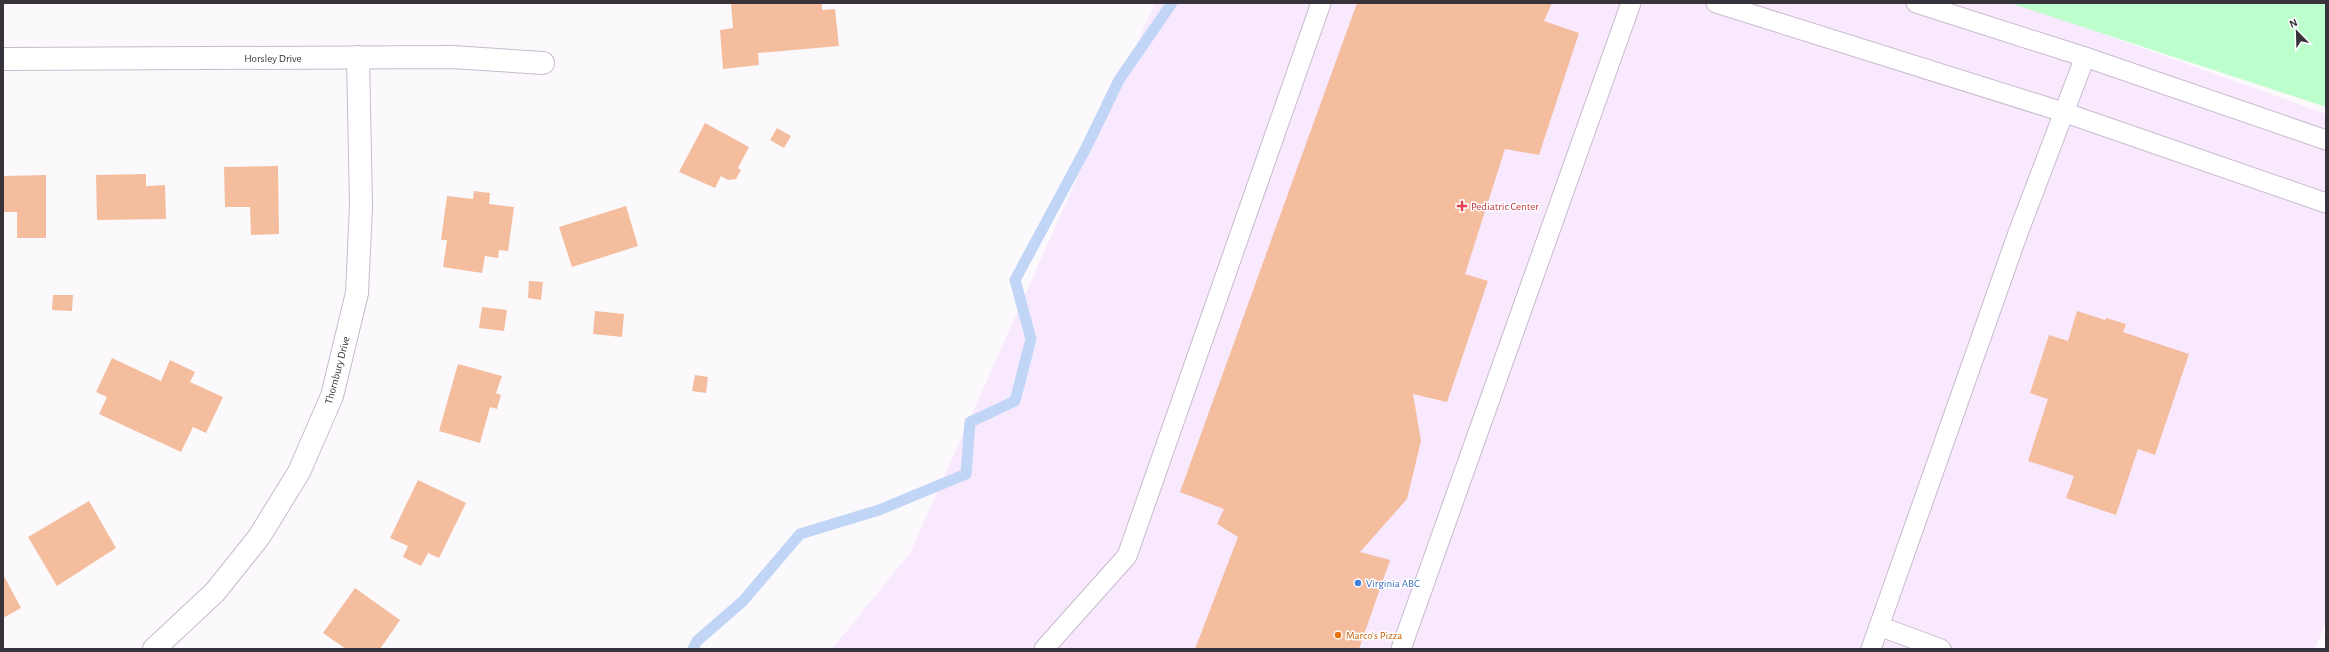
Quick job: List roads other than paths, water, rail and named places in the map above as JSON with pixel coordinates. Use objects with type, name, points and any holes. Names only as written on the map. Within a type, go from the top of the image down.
[{"type":"street","name":"Thornbury Drive","points":[[154,649],[215,592],[259,537],[299,472],[332,396],[357,293],[361,206],[358,57]]},
{"type":"street","name":"Horsley Drive","points":[[3,59],[452,57],[543,63]]},
{"type":"lane","points":[[1044,649],[1127,556],[1321,3]]},
{"type":"lane","points":[[1401,649],[1631,3]]},
{"type":"lane","points":[[1716,3],[2063,112],[2326,203]]},
{"type":"lane","points":[[1916,3],[2085,57],[2326,140]]},
{"type":"lane","points":[[1871,649],[2063,112],[2085,57]]},
{"type":"lane","points":[[1879,626],[1941,649]]},
{"type":"waterway","points":[[693,649],[697,641],[743,601],[800,534],[879,510],[966,474],[970,422],[1015,401],[1031,339],[1015,280],[1086,148],[1119,80],[1172,3]]},
{"type":"place","name":"Pediatric Center","points":[[1462,206]]},
{"type":"place","name":"Virginia ABC","points":[[1358,583]]},
{"type":"place","name":"Marco's Pizza","points":[[1338,635]]}]
